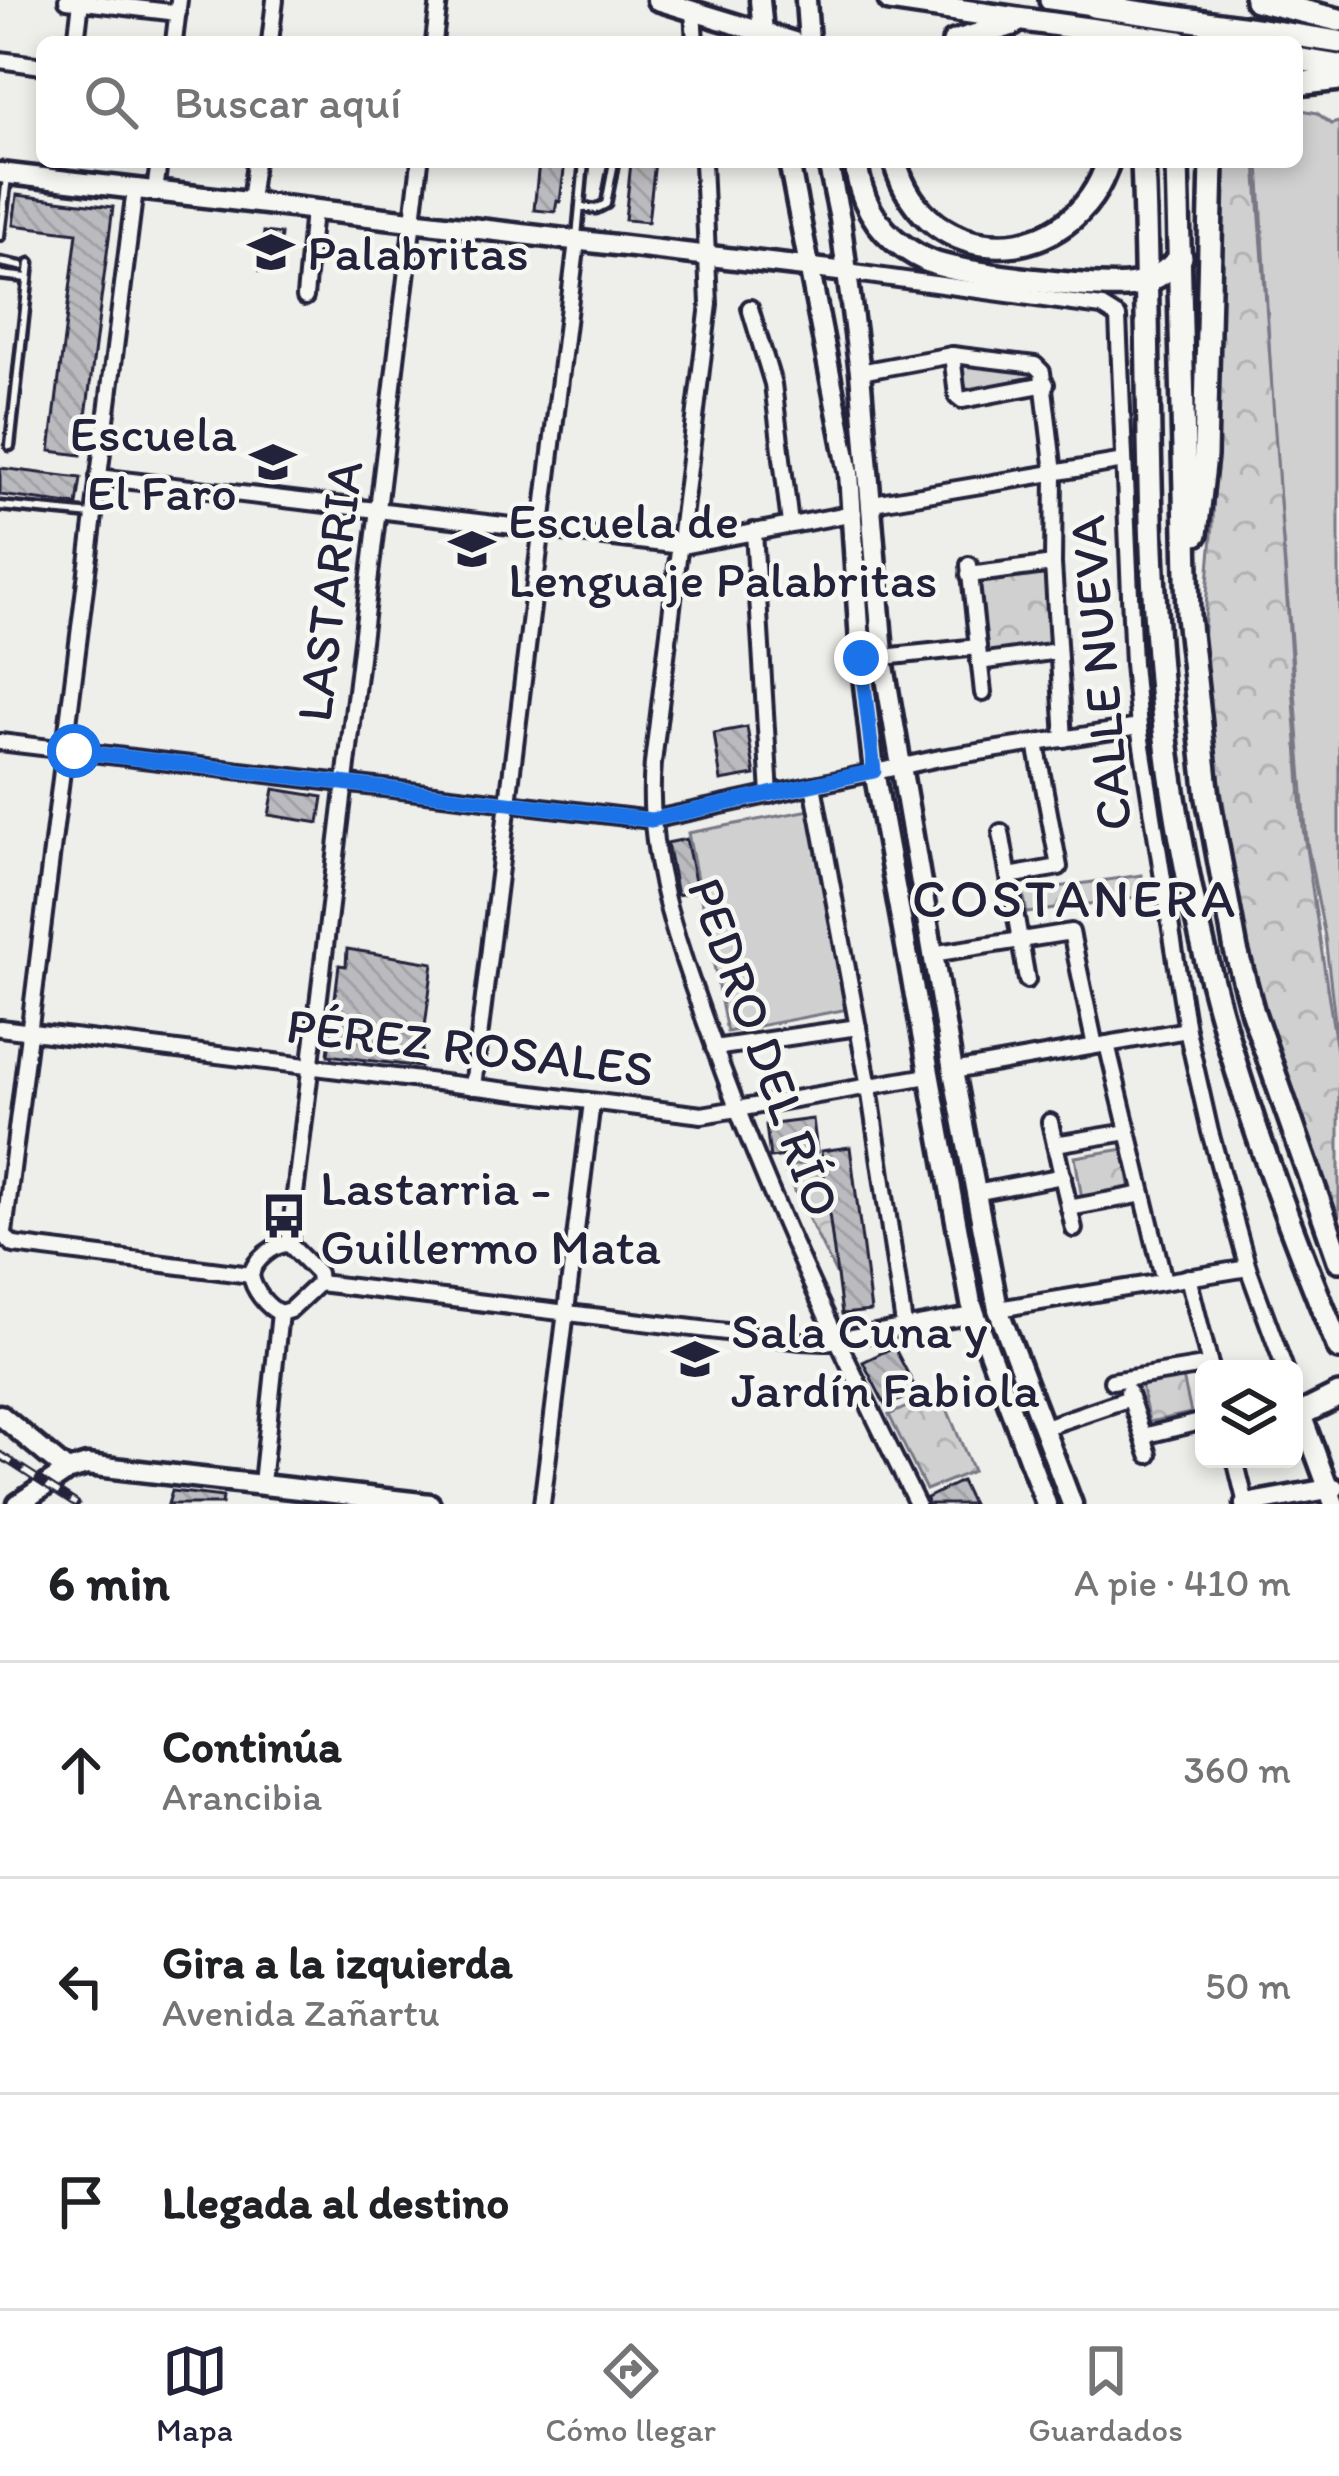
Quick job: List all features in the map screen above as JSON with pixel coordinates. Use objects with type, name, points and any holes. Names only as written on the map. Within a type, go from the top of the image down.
[{"type":"main road","points":[[890,0],[1137,36]]},
{"type":"main road","points":[[1052,0],[1298,36]]},
{"type":"main road","points":[[1161,0],[1165,36]]},
{"type":"main road","points":[[1256,0],[1339,20]]},
{"type":"main road","points":[[1125,36],[1128,1]]},
{"type":"main road","points":[[1128,1],[1133,36]]},
{"type":"main road","points":[[969,36],[1031,21]]},
{"type":"main road","points":[[1303,37],[1339,42]]},
{"type":"main road","points":[[1303,60],[1339,66]]},
{"type":"main road","points":[[1303,83],[1339,79]]},
{"type":"main road","points":[[857,168],[861,190],[877,221],[907,250],[934,263],[1120,286],[1148,281],[1181,257]]},
{"type":"main road","points":[[898,168],[908,193],[939,225],[964,239],[1004,246],[1032,242],[1066,225],[1094,195],[1105,168]]},
{"type":"main road","points":[[1144,168],[1157,625],[1172,785],[1206,964],[1244,1100],[1274,1190],[1339,1348]]},
{"type":"main road","points":[[1177,168],[1187,594],[1205,778],[1236,950],[1272,1072],[1339,1260]]},
{"type":"main road","points":[[1187,594],[1205,457],[1213,168]]},
{"type":"main road","points":[[1303,1404],[1339,1395]]},
{"type":"street","points":[[67,0],[179,6],[175,36]]},
{"type":"street","points":[[271,36],[275,0]]},
{"type":"street","points":[[435,36],[439,0]]},
{"type":"street","points":[[657,0],[759,36]]},
{"type":"street","points":[[760,0],[764,36]]},
{"type":"street","points":[[806,0],[809,36]]},
{"type":"street","points":[[77,36],[81,2]]},
{"type":"street","points":[[693,11],[695,36]]},
{"type":"street","points":[[0,60],[36,65]]},
{"type":"street","points":[[155,191],[158,168]]},
{"type":"street","points":[[250,202],[254,168]]},
{"type":"street","name":"LASTARRIA","points":[[290,1244],[419,168]]},
{"type":"street","name":"PEDRO DEL RÍO","points":[[703,168],[709,255],[703,364],[653,763],[651,820],[667,904],[736,1112],[836,1340],[917,1504]]},
{"type":"street","points":[[789,168],[812,268],[854,513],[861,658],[874,771],[928,1076],[974,1315],[1046,1504]]},
{"type":"street","points":[[829,168],[860,372],[883,657],[952,1072],[998,1309],[1072,1504]]},
{"type":"street","points":[[4,173],[847,272]]},
{"type":"street","points":[[134,189],[2,1233],[14,1245],[251,1274]]},
{"type":"street","points":[[305,297],[313,209]]},
{"type":"street","points":[[473,1087],[577,241]]},
{"type":"street","name":"CALLE NUEVA","points":[[847,272],[1102,307],[1115,313],[1120,326],[1139,727],[1187,1030],[1248,1268],[1282,1360]]},
{"type":"street","points":[[750,308],[773,384],[790,524]]},
{"type":"street","points":[[860,372],[952,355],[1035,365],[1042,372],[1054,472],[1052,564],[1064,739]]},
{"type":"street","points":[[952,355],[957,396],[962,400],[1046,384]]},
{"type":"street","points":[[873,503],[1124,461]]},
{"type":"street","points":[[98,477],[681,546],[854,513]]},
{"type":"street","points":[[754,532],[770,795]]},
{"type":"street","points":[[983,693],[969,570],[1052,564]]},
{"type":"street","points":[[883,657],[1058,652]]},
{"type":"street","points":[[0,742],[651,820],[900,766],[1139,727]]},
{"type":"street","points":[[1009,876],[1059,867],[1036,743]]},
{"type":"street","points":[[813,785],[869,1087],[904,1325]]},
{"type":"street","points":[[1000,832],[1027,980]]},
{"type":"street","points":[[932,955],[1071,932],[1164,1281]]},
{"type":"street","points":[[714,1048],[858,1027]]},
{"type":"street","name":"PÉREZ ROSALES","points":[[0,1028],[702,1115],[928,1076]]},
{"type":"street","points":[[952,1072],[1187,1030]]},
{"type":"street","points":[[542,1504],[592,1102]]},
{"type":"street","points":[[1050,1122],[1074,1229]]},
{"type":"street","points":[[1055,1144],[1128,1132]]},
{"type":"street","points":[[975,1193],[1063,1176]]},
{"type":"street","points":[[1069,1208],[1143,1194]]},
{"type":"street","points":[[319,1283],[318,1273],[290,1244],[278,1246],[256,1263],[251,1274],[254,1287],[280,1313],[290,1310],[319,1283],[801,1342],[974,1315]]},
{"type":"street","points":[[998,1309],[1248,1268]]},
{"type":"street","points":[[1188,1277],[1208,1360]]},
{"type":"street","points":[[262,1483],[280,1313]]},
{"type":"street","points":[[1149,1455],[1130,1398],[1118,1380],[1195,1369]]},
{"type":"street","points":[[1042,1428],[1130,1398]]},
{"type":"street","points":[[0,1415],[68,1471]]},
{"type":"street","points":[[1236,1468],[1246,1504],[1334,1493],[1303,1419]]},
{"type":"street","points":[[1143,1436],[1195,1423]]},
{"type":"street","points":[[18,1504],[68,1471],[94,1466],[430,1504]]},
{"type":"lane","points":[[577,241],[583,168]]},
{"type":"lane","points":[[580,207],[600,209],[606,204],[613,168]]},
{"type":"lane","points":[[0,236],[4,173]]},
{"type":"lane","points":[[0,262],[21,266]]},
{"type":"lane","points":[[10,446],[30,263]]},
{"type":"lane","points":[[0,274],[28,278]]},
{"type":"lane","points":[[0,506],[93,515]]},
{"type":"green space","points":[[1303,110],[1317,113],[1331,124],[1339,122],[1339,1054],[1325,937],[1307,843],[1273,413],[1259,168],[1303,168]]},
{"type":"green space","points":[[1222,168],[1256,168],[1303,828],[1339,1065],[1339,1227],[1282,1068],[1244,933],[1208,706],[1203,641],[1213,524]]},
{"type":"green space","points":[[952,355],[1022,362],[1046,384],[962,400]]},
{"type":"green space","points":[[1053,564],[1058,651],[979,662],[969,575]]},
{"type":"green space","points":[[810,810],[848,1009],[727,1032],[688,833]]},
{"type":"green space","points":[[1142,875],[1145,896],[1027,913],[1023,892]]},
{"type":"green space","points":[[1124,1149],[1131,1191],[1082,1199],[1075,1157]]},
{"type":"green space","points":[[827,1160],[843,1288],[783,1167]]},
{"type":"green space","points":[[1183,1377],[1191,1413],[1149,1422],[1141,1385]]},
{"type":"green space","points":[[940,1392],[973,1471],[926,1490],[889,1415]]},
{"type":"building","points":[[538,168],[564,168],[555,212],[534,210]]},
{"type":"building","points":[[630,168],[654,168],[648,222],[625,220]]},
{"type":"building","points":[[17,195],[113,207],[81,455],[50,451],[77,233],[13,225]]},
{"type":"building","name":"Palabritas","points":[[264,232],[281,234],[278,273],[260,271]]},
{"type":"building","points":[[0,468],[81,478],[77,505],[0,495]]},
{"type":"building","points":[[747,727],[755,775],[721,781],[714,733]]},
{"type":"building","points":[[274,789],[323,797],[319,823],[269,815]]},
{"type":"building","points":[[686,839],[697,891],[677,895],[667,843]]},
{"type":"building","points":[[347,949],[433,963],[420,1067],[328,1055],[339,965],[346,966]]},
{"type":"building","points":[[813,1119],[817,1152],[770,1158],[766,1125]]},
{"type":"building","points":[[850,1147],[871,1311],[842,1314],[821,1151]]},
{"type":"building","points":[[894,1347],[917,1391],[886,1407],[863,1362]]},
{"type":"building","points":[[961,1481],[972,1504],[928,1504],[927,1498]]},
{"type":"building","points":[[172,1491],[223,1497],[222,1504],[168,1504]]},
{"type":"railway","points":[[0,1455],[76,1504]]},
{"type":"place","name":"Palabritas","points":[[271,252]]},
{"type":"place","name":"Escuela El Faro","points":[[273,462]]},
{"type":"place","name":"Escuela de Lenguaje Palabritas","points":[[472,549]]},
{"type":"place","name":"Lastarria - Guillermo Mata","points":[[284,1216]]},
{"type":"place","name":"Sala Cuna y Jardín Fabiola","points":[[695,1359]]},
{"type":"district","name":"COSTANERA","points":[[1075,898]]},
{"type":"route","points":[[74,751],[662,819],[874,771],[861,658]]}]
